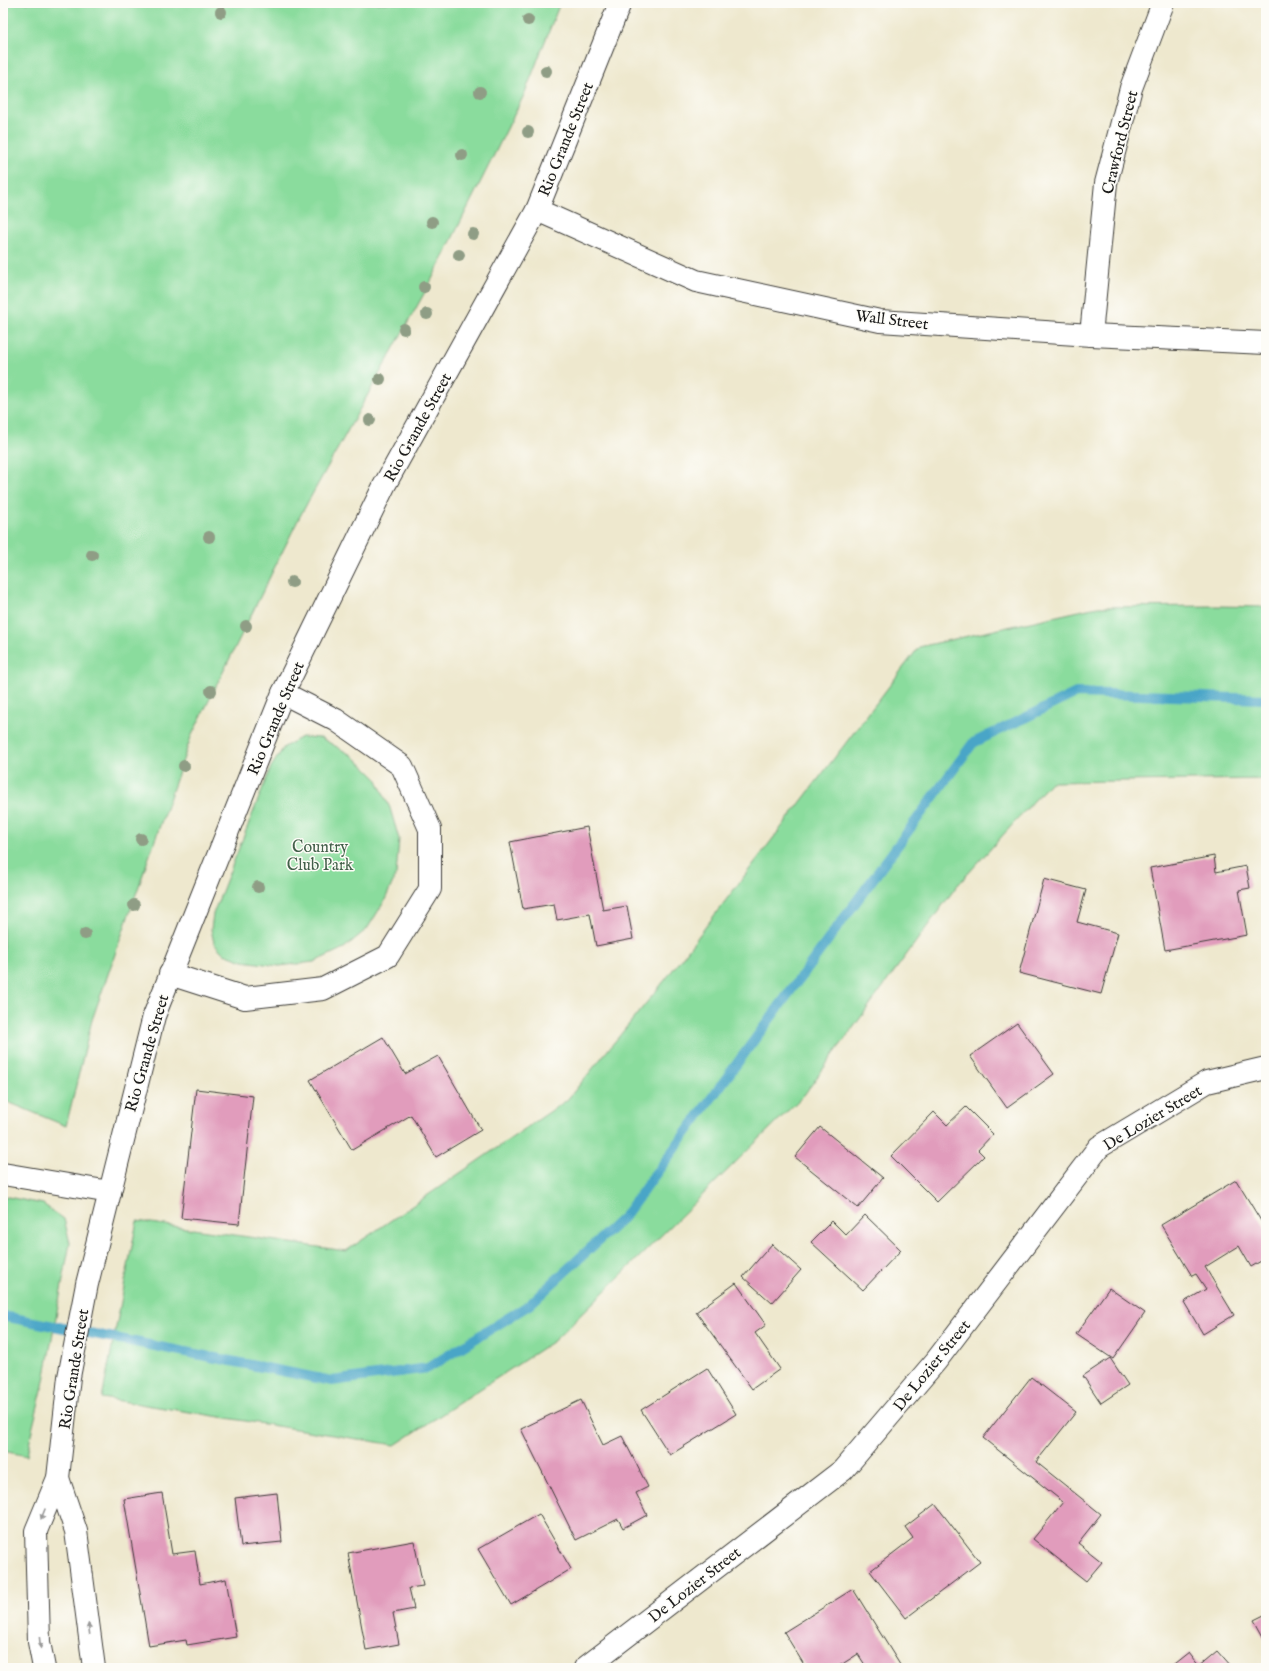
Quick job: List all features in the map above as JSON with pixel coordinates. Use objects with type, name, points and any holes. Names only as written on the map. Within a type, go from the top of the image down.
[{"type":"street","name":"Rio Grande Street","points":[[44,1668],[39,1642],[36,1531],[58,1478],[69,1377],[87,1284],[154,1016],[283,693],[384,486],[537,210],[620,3]]},
{"type":"street","name":"Crawford Street","points":[[1091,335],[1106,183],[1131,88],[1163,3]]},
{"type":"street","name":"Wall Street","points":[[537,210],[696,282],[880,321],[1091,335],[1266,343]]},
{"type":"street","points":[[170,974],[246,998],[323,989],[388,956],[430,889],[430,829],[402,766],[336,720],[283,693]]},
{"type":"street","name":"De Lozier Street","points":[[585,1668],[843,1470],[936,1361],[1099,1147],[1207,1082],[1266,1068]]},
{"type":"street","points":[[3,1174],[110,1192]]},
{"type":"street","name":"Rio Grande Street","points":[[58,1478],[76,1531],[94,1668]]},
{"type":"green space","points":[[3,3],[560,3],[524,95],[430,283],[299,518],[191,737],[92,1020],[66,1126],[3,1100]]},
{"type":"green space","points":[[1097,607],[1266,607],[1266,779],[1051,782],[956,887],[804,1095],[555,1340],[395,1445],[102,1398],[137,1221],[346,1251],[567,1100],[665,980],[919,647]]},
{"type":"green space","name":"Country Club Park","points":[[302,737],[321,738],[353,756],[376,778],[390,808],[399,839],[396,875],[384,902],[367,929],[344,948],[314,962],[279,966],[243,961],[224,954],[214,943],[211,929],[213,914],[271,767],[284,747]]},
{"type":"green space","points":[[3,1196],[43,1204],[64,1219],[70,1243],[43,1386],[27,1456],[3,1451]]},
{"type":"building","points":[[587,827],[603,910],[627,906],[633,939],[596,946],[590,914],[557,920],[554,904],[523,909],[510,842]]},
{"type":"building","points":[[1214,856],[1216,872],[1246,866],[1250,888],[1239,890],[1247,935],[1165,950],[1150,868]]},
{"type":"building","points":[[1044,879],[1086,890],[1077,922],[1118,933],[1101,994],[1019,973]]},
{"type":"building","points":[[1017,1023],[1054,1074],[1007,1108],[970,1056]]},
{"type":"building","points":[[383,1037],[405,1074],[438,1056],[481,1130],[436,1157],[411,1115],[352,1150],[310,1080]]},
{"type":"building","points":[[196,1089],[253,1096],[239,1224],[181,1218]]},
{"type":"building","points":[[966,1107],[993,1134],[978,1150],[984,1156],[937,1202],[891,1156],[934,1112],[947,1125]]},
{"type":"building","points":[[820,1127],[883,1178],[858,1208],[795,1157]]},
{"type":"building","points":[[1236,1180],[1266,1229],[1266,1258],[1251,1267],[1239,1246],[1205,1267],[1234,1315],[1203,1334],[1184,1302],[1206,1289],[1196,1274],[1192,1276],[1161,1225]]},
{"type":"building","points":[[865,1215],[901,1250],[863,1290],[811,1242],[832,1221],[846,1235]]},
{"type":"building","points":[[772,1244],[801,1270],[772,1303],[743,1277]]},
{"type":"building","points":[[736,1283],[766,1325],[755,1333],[780,1369],[752,1389],[696,1312]]},
{"type":"building","points":[[1109,1288],[1145,1313],[1113,1359],[1076,1334]]},
{"type":"building","points":[[1110,1358],[1128,1385],[1101,1403],[1083,1376]]},
{"type":"building","points":[[707,1368],[736,1414],[670,1455],[641,1410]]},
{"type":"building","points":[[1031,1377],[1076,1412],[1036,1462],[1101,1514],[1078,1543],[1102,1562],[1086,1581],[1033,1539],[1063,1502],[983,1438]]},
{"type":"building","points":[[581,1400],[603,1445],[622,1436],[648,1487],[636,1493],[647,1515],[623,1528],[618,1519],[576,1540],[521,1429]]},
{"type":"building","points":[[162,1493],[172,1554],[195,1551],[200,1584],[226,1579],[236,1637],[187,1645],[186,1640],[149,1646],[124,1499]]},
{"type":"building","points":[[277,1493],[282,1542],[241,1546],[235,1498]]},
{"type":"building","points":[[935,1504],[980,1562],[906,1618],[870,1571],[913,1538],[905,1527]]},
{"type":"building","points":[[539,1514],[571,1569],[511,1605],[478,1549]]},
{"type":"building","points":[[414,1541],[423,1586],[409,1588],[414,1609],[393,1613],[399,1644],[366,1650],[348,1553]]},
{"type":"building","points":[[853,1589],[902,1668],[867,1668],[858,1654],[836,1668],[806,1668],[784,1632]]},
{"type":"building","points":[[1266,1614],[1266,1642],[1254,1620]]},
{"type":"building","points":[[1217,1651],[1232,1668],[1170,1668],[1189,1653],[1199,1666]]},
{"type":"waterway","points":[[3,1316],[332,1381],[428,1368],[529,1305],[624,1217],[973,743],[1076,693],[1266,699]]}]
